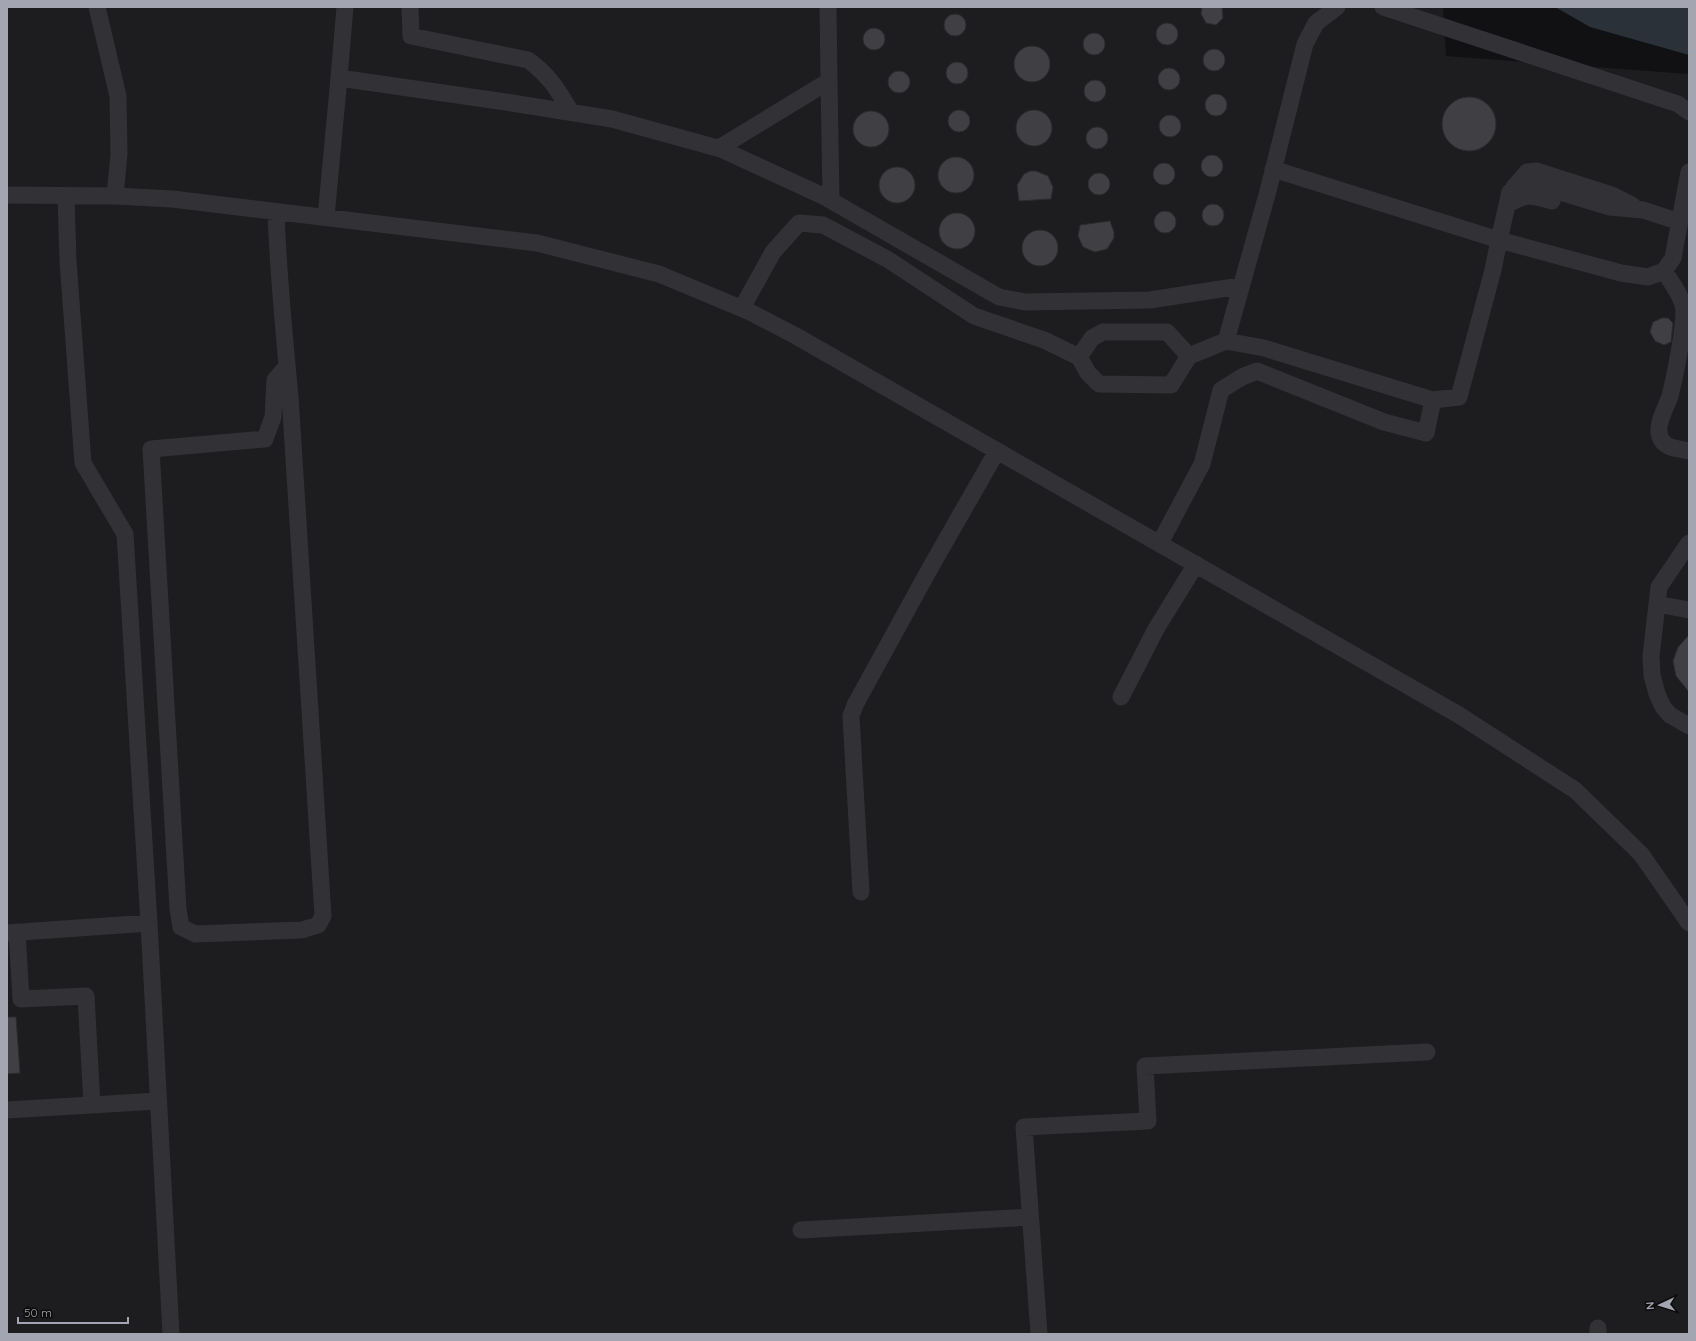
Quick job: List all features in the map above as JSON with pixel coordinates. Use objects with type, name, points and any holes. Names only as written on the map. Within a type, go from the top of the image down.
[{"type":"street","points":[[97,7],[118,96],[119,154],[115,196]]},
{"type":"street","points":[[326,217],[345,7]]},
{"type":"street","points":[[410,7],[411,36],[528,60],[543,71],[557,88],[571,112]]},
{"type":"street","points":[[828,7],[831,200]]},
{"type":"street","points":[[1226,341],[1273,169],[1305,44],[1316,22],[1337,7]]},
{"type":"street","points":[[1383,7],[1678,104],[1689,112]]},
{"type":"street","points":[[338,78],[612,119],[719,148],[831,200],[999,297],[1025,302],[1150,300],[1240,286]]},
{"type":"street","points":[[719,148],[829,81]]},
{"type":"street","points":[[1273,169],[1499,240],[1621,273],[1648,277],[1664,271],[1673,258],[1689,172]]},
{"type":"street","points":[[742,308],[773,252],[799,223],[823,224],[887,259],[974,316],[1044,340],[1079,357],[1088,373],[1098,384],[1136,386],[1171,384],[1189,356],[1226,341],[1264,348],[1433,400],[1459,397],[1493,270],[1508,198],[1527,172],[1537,171],[1612,195],[1643,210],[1680,222]]},
{"type":"street","points":[[1508,198],[1520,183],[1534,184],[1610,207],[1643,210]]},
{"type":"street","points":[[7,195],[115,196],[172,199],[537,243],[658,274],[742,308],[802,339],[1459,715],[1575,790],[1641,854],[1689,923]]},
{"type":"street","points":[[66,196],[68,261],[83,464],[125,534],[149,923],[171,1334]]},
{"type":"street","points":[[276,212],[278,279],[287,366],[322,916],[318,925],[302,930],[195,934],[181,927],[178,909],[151,449],[265,439],[273,417],[275,380],[287,366]]},
{"type":"street","points":[[1664,271],[1678,292],[1683,306],[1684,322],[1670,396],[1661,418],[1660,432],[1663,442],[1670,446],[1689,451]]},
{"type":"street","points":[[1079,357],[1092,338],[1103,332],[1167,332],[1189,356]]},
{"type":"street","points":[[1160,543],[1202,464],[1221,390],[1242,377],[1257,372],[1384,422],[1426,433],[1433,400]]},
{"type":"street","points":[[861,892],[851,716],[855,705],[929,570],[997,451]]},
{"type":"street","points":[[1689,543],[1659,587],[1651,656],[1652,675],[1657,694],[1664,707],[1670,715],[1689,726]]},
{"type":"street","points":[[1121,696],[1156,629],[1196,564]]},
{"type":"street","points":[[1657,604],[1689,610]]},
{"type":"street","points":[[92,1105],[86,996],[21,999],[12,932],[149,923]]},
{"type":"street","points":[[1039,1334],[1024,1127],[1148,1121],[1145,1066],[1427,1052]]},
{"type":"street","points":[[7,1110],[158,1101]]},
{"type":"street","points":[[801,1230],[1030,1217]]},
{"type":"shaded area","points":[[7,7],[1443,7],[1446,56],[1689,74],[1689,1334],[7,1334]]},
{"type":"shaded area","points":[[1555,7],[1689,7],[1689,55],[1590,27]]},
{"type":"building","points":[[1202,7],[1222,7],[1223,18],[1216,25],[1206,23],[1201,14]]},
{"type":"building","points":[[951,14],[959,14],[966,21],[966,29],[959,36],[951,36],[944,29],[944,21]]},
{"type":"building","points":[[1163,23],[1171,23],[1178,30],[1178,38],[1171,45],[1163,45],[1156,38],[1156,30]]},
{"type":"building","points":[[870,28],[878,28],[885,35],[885,43],[878,50],[870,50],[863,43],[863,35]]},
{"type":"building","points":[[1090,33],[1098,33],[1105,40],[1105,48],[1098,55],[1090,55],[1083,48],[1083,40]]},
{"type":"building","points":[[1036,46],[1045,51],[1049,57],[1049,71],[1045,77],[1036,82],[1028,82],[1019,77],[1015,71],[1014,60],[1019,51],[1025,47]]},
{"type":"building","points":[[1210,49],[1218,49],[1225,56],[1225,64],[1218,71],[1210,71],[1203,64],[1203,56]]},
{"type":"building","points":[[953,62],[961,62],[968,69],[968,77],[961,84],[953,84],[946,77],[946,69]]},
{"type":"building","points":[[1165,68],[1173,68],[1180,75],[1180,83],[1173,90],[1165,90],[1158,83],[1158,75]]},
{"type":"building","points":[[895,71],[903,71],[910,78],[910,86],[903,93],[895,93],[888,86],[888,78]]},
{"type":"building","points":[[1091,80],[1099,80],[1106,87],[1106,95],[1099,102],[1091,102],[1084,95],[1084,87]]},
{"type":"building","points":[[1212,94],[1220,94],[1227,101],[1227,109],[1220,116],[1212,116],[1205,109],[1205,101]]},
{"type":"building","points":[[1469,97],[1479,99],[1488,105],[1494,114],[1496,124],[1494,134],[1488,143],[1479,149],[1469,151],[1459,149],[1450,143],[1444,134],[1442,124],[1444,114],[1450,105],[1459,99]]},
{"type":"building","points":[[955,110],[963,110],[970,117],[970,125],[963,132],[955,132],[948,125],[948,117]]},
{"type":"building","points":[[1038,110],[1047,115],[1051,121],[1051,135],[1047,141],[1038,146],[1030,146],[1021,141],[1017,135],[1016,124],[1021,115],[1027,111]]},
{"type":"building","points":[[875,111],[884,116],[888,122],[888,136],[884,142],[875,147],[867,147],[858,142],[854,136],[853,125],[858,116],[864,112]]},
{"type":"building","points":[[1166,115],[1174,115],[1181,122],[1181,130],[1174,137],[1166,137],[1159,130],[1159,122]]},
{"type":"building","points":[[1093,127],[1101,127],[1108,134],[1108,142],[1101,149],[1093,149],[1086,142],[1086,134]]},
{"type":"building","points":[[1208,155],[1216,155],[1223,162],[1223,170],[1216,177],[1208,177],[1201,170],[1201,162]]},
{"type":"building","points":[[960,157],[969,162],[973,168],[973,182],[969,188],[960,193],[952,193],[943,188],[939,182],[938,171],[943,162],[949,158]]},
{"type":"building","points":[[1160,163],[1168,163],[1175,170],[1175,178],[1168,185],[1160,185],[1153,178],[1153,170]]},
{"type":"building","points":[[901,167],[910,172],[914,178],[914,192],[910,198],[901,203],[893,203],[884,198],[880,192],[879,181],[884,172],[890,168]]},
{"type":"building","points":[[1030,171],[1036,171],[1048,176],[1053,187],[1051,199],[1019,201],[1017,185],[1024,174]]},
{"type":"building","points":[[1095,173],[1103,173],[1110,180],[1110,188],[1103,195],[1095,195],[1088,188],[1088,180]]},
{"type":"building","points":[[1209,204],[1217,204],[1224,211],[1224,219],[1217,226],[1209,226],[1202,219],[1202,211]]},
{"type":"building","points":[[1161,211],[1169,211],[1176,218],[1176,226],[1169,233],[1161,233],[1154,226],[1154,218]]},
{"type":"building","points":[[961,213],[970,218],[974,224],[974,238],[970,244],[961,249],[953,249],[944,244],[940,238],[939,227],[944,218],[950,214]]},
{"type":"building","points":[[1110,221],[1114,232],[1114,238],[1107,249],[1095,252],[1083,247],[1078,236],[1080,225]]},
{"type":"building","points":[[1044,230],[1053,235],[1057,241],[1057,255],[1053,261],[1044,266],[1036,266],[1027,261],[1023,255],[1022,244],[1027,235],[1033,231]]},
{"type":"building","points":[[1662,318],[1668,318],[1673,323],[1671,342],[1664,345],[1655,341],[1650,332],[1653,322]]},
{"type":"building","points":[[1689,635],[1689,692],[1676,676],[1673,661],[1678,647]]},
{"type":"building","points":[[7,1017],[16,1017],[20,1073],[7,1074]]}]
